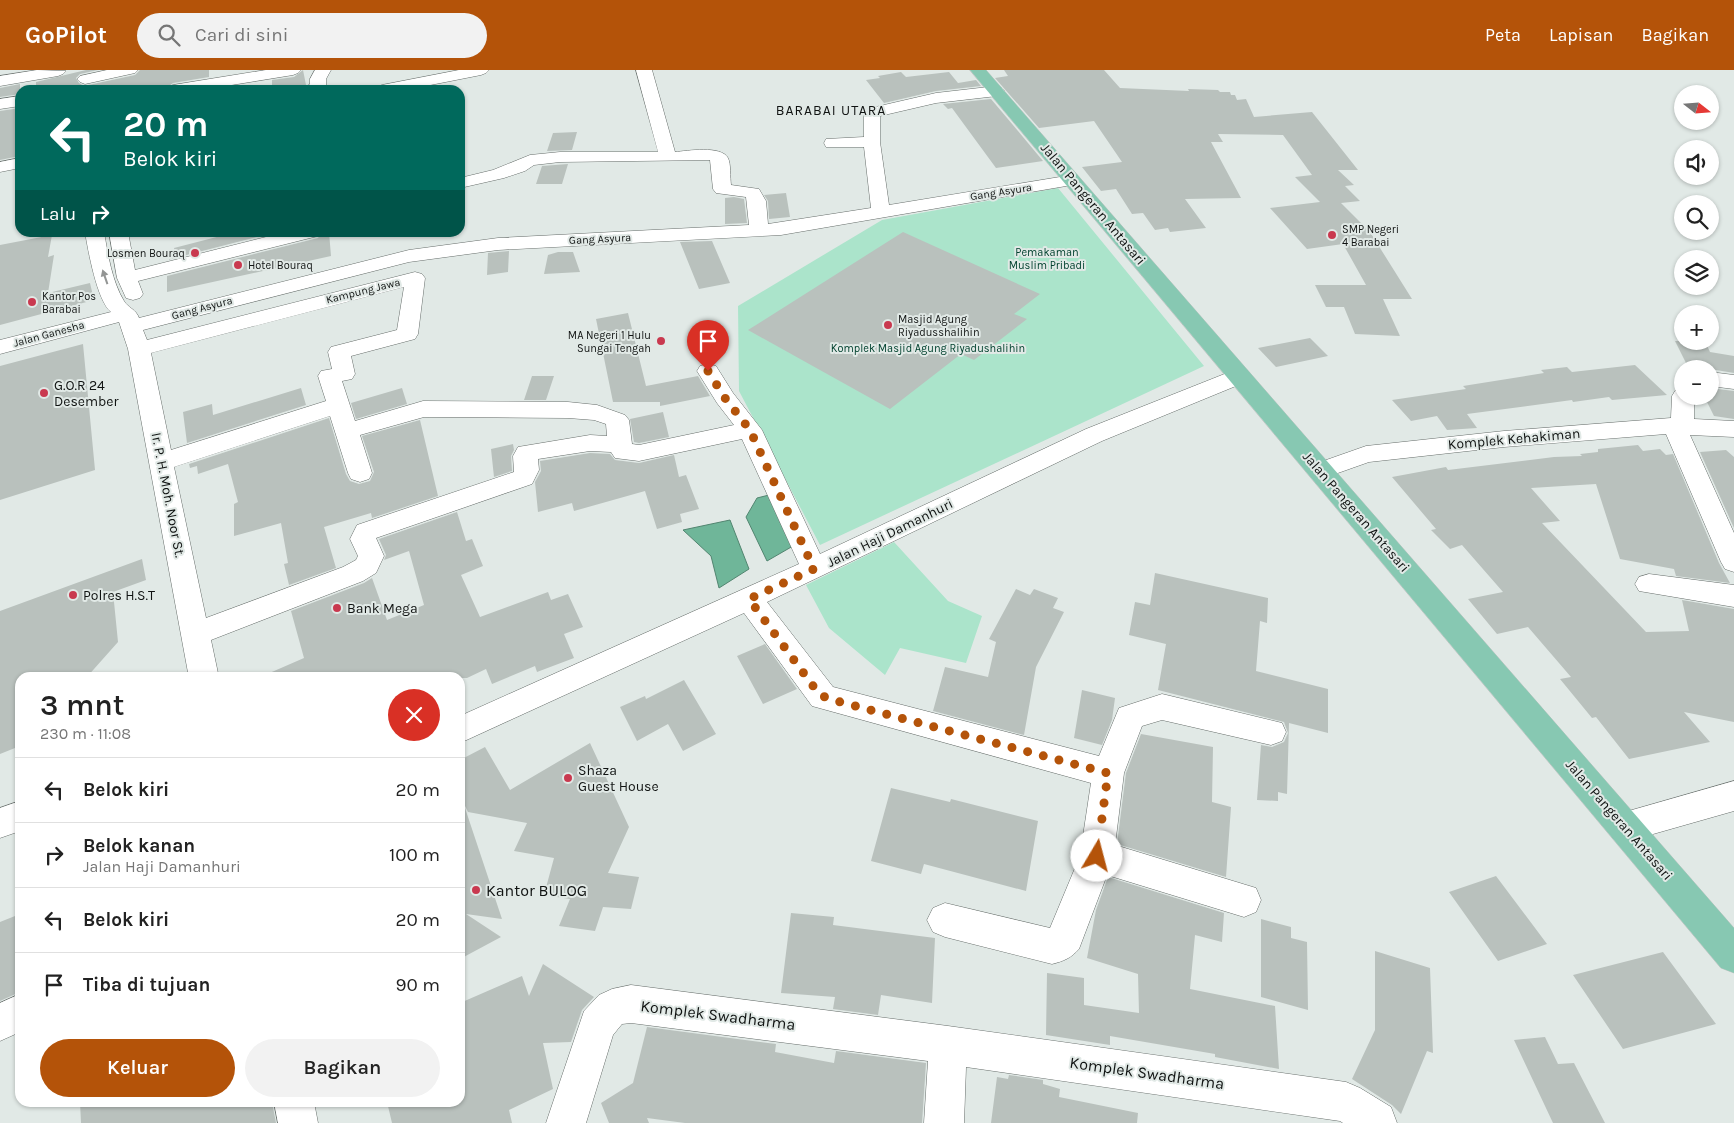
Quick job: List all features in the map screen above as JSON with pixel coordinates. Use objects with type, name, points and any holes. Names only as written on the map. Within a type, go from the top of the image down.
[{"type":"main road","name":"Jalan Pangeran Antasari","points":[[978,70],[1734,954]]},
{"type":"street","points":[[85,80],[130,70]]},
{"type":"street","points":[[203,85],[293,70]]},
{"type":"street","points":[[318,85],[318,79],[323,70]]},
{"type":"street","points":[[644,70],[668,157]]},
{"type":"street","points":[[0,81],[58,71],[62,85]]},
{"type":"street","points":[[392,85],[409,77],[473,71]]},
{"type":"street","points":[[881,212],[872,142],[872,115],[877,111],[936,98],[996,91]]},
{"type":"street","points":[[0,104],[15,102]]},
{"type":"street","points":[[832,143],[872,142]]},
{"type":"street","points":[[465,182],[519,167],[530,160],[560,157],[714,155],[720,159],[722,189],[753,193],[757,201],[759,230]]},
{"type":"street","points":[[0,166],[15,164]]},
{"type":"street","name":"Gang Asyura","points":[[133,330],[392,260],[430,253],[498,244],[780,229],[1072,180]]},
{"type":"street","points":[[95,237],[100,262],[114,305],[133,330]]},
{"type":"street","name":"Ir. P. H. Moh. Noor St.","points":[[119,237],[127,278],[134,299],[133,330],[162,462],[203,672]]},
{"type":"street","points":[[127,278],[291,237]]},
{"type":"street","points":[[430,253],[432,237]]},
{"type":"street","points":[[392,260],[392,284]]},
{"type":"street","name":"Kampung Jawa","points":[[133,330],[392,284],[416,278],[407,334],[339,352],[344,374],[329,376],[360,473]]},
{"type":"street","name":"Jalan Ganesha","points":[[0,347],[133,330]]},
{"type":"street","points":[[708,371],[725,398],[750,430],[814,569]]},
{"type":"street","name":"Jalan Haji Damanhuri","points":[[465,728],[814,569],[1094,435],[1240,376]]},
{"type":"street","points":[[1719,380],[1734,382]]},
{"type":"street","points":[[1683,405],[1682,422],[1674,426],[1734,562]]},
{"type":"street","points":[[162,462],[338,406]]},
{"type":"street","points":[[346,431],[423,409],[568,410],[597,413],[617,420],[620,445],[624,452],[639,453],[750,430]]},
{"type":"street","name":"Komplek Kehakiman","points":[[1321,471],[1366,454],[1504,438],[1674,426],[1734,429]]},
{"type":"street","points":[[196,634],[353,574],[367,566],[371,556],[363,538],[366,532],[524,478],[528,465],[525,456],[527,453],[590,443],[620,445]]},
{"type":"street","points":[[1649,584],[1734,596]]},
{"type":"street","points":[[749,599],[823,697],[1108,773]]},
{"type":"street","points":[[945,920],[1052,946],[1060,944],[1066,936],[1097,856],[1108,773],[1130,717],[1162,706],[1271,732]]},
{"type":"street","points":[[1625,826],[1734,796]]},
{"type":"street","points":[[0,824],[15,818]]},
{"type":"street","points":[[1097,856],[1244,900]]},
{"type":"street","name":"Komplek Swadharma","points":[[566,1123],[597,1024],[612,1008],[631,1004],[948,1045],[1362,1112]]},
{"type":"street","points":[[0,1022],[15,1015]]},
{"type":"street","points":[[944,1123],[948,1045]]},
{"type":"street","points":[[295,1107],[298,1123]]},
{"type":"green space","name":"Komplek Masjid Agung Riyadushalihin","points":[[1058,188],[1204,366],[820,545],[739,391],[738,306],[882,220]]},
{"type":"green space","points":[[894,542],[948,601],[982,616],[966,663],[900,648],[885,675],[829,628],[806,585]]},
{"type":"shaded area","points":[[769,495],[793,546],[767,561],[746,517],[757,498]]},
{"type":"shaded area","points":[[730,520],[749,569],[719,588],[711,556],[683,530]]},
{"type":"building","points":[[86,70],[98,70],[80,74],[76,78],[82,85],[36,85],[36,82]]},
{"type":"building","points":[[140,70],[209,70],[209,77],[170,85],[89,85],[135,75]]},
{"type":"building","points":[[303,70],[306,85],[272,85],[272,80],[294,77]]},
{"type":"building","points":[[1004,70],[1104,70],[1120,88],[1189,91],[1188,89],[1218,90],[1220,92],[1230,92],[1231,95],[1235,95],[1237,100],[1246,99],[1254,117],[1312,112],[1358,170],[1338,170],[1354,185],[1345,186],[1360,201],[1341,203],[1370,232],[1412,299],[1383,299],[1400,336],[1355,334],[1344,307],[1326,307],[1315,285],[1366,285],[1343,244],[1307,249],[1270,208],[1320,202],[1295,177],[1312,175],[1283,135],[1218,134],[1223,142],[1211,142],[1241,198],[1185,199],[1206,228],[1170,232],[1168,228],[1155,230],[1143,213],[1132,214],[1116,189],[1101,191],[1082,167],[1122,162],[1094,121],[1039,128],[995,78],[1008,76]]},
{"type":"building","points":[[901,72],[906,77],[949,72],[958,83],[976,80],[981,86],[936,91],[884,103],[866,80]]},
{"type":"building","points":[[15,85],[15,95],[0,97],[0,88]]},
{"type":"building","points":[[991,99],[1043,161],[996,168],[952,108],[948,109],[943,104]]},
{"type":"building","points":[[15,109],[15,157],[0,160],[0,111]]},
{"type":"building","points":[[577,132],[572,150],[547,151],[553,133]]},
{"type":"building","points":[[568,164],[562,184],[536,184],[542,166]]},
{"type":"building","points":[[786,193],[790,217],[769,219],[768,201],[764,195]]},
{"type":"building","points":[[725,198],[744,199],[747,223],[725,224]]},
{"type":"building","name":"Masjid Agung Riyadusshalihin","points":[[903,232],[1040,294],[1014,314],[1027,319],[974,360],[961,354],[890,409],[748,330]]},
{"type":"building","points":[[42,237],[52,237],[48,257],[54,255],[48,293],[90,283],[94,300],[0,325],[0,245]]},
{"type":"building","points":[[217,237],[257,237],[167,260],[176,257],[174,248]]},
{"type":"building","name":"Hotel Bouraq","points":[[329,237],[331,256],[167,292],[167,276],[318,238]]},
{"type":"building","points":[[712,241],[730,283],[699,289],[680,242]]},
{"type":"building","points":[[509,251],[508,272],[487,275],[488,253]]},
{"type":"building","points":[[558,252],[573,252],[580,272],[544,274],[548,255]]},
{"type":"building","points":[[628,313],[646,386],[698,376],[710,396],[660,406],[660,402],[613,402],[596,319]]},
{"type":"building","points":[[1310,338],[1328,356],[1276,367],[1258,348]]},
{"type":"building","points":[[83,344],[95,470],[0,500],[0,366]]},
{"type":"building","points":[[1680,350],[1709,350],[1710,352],[1734,356],[1734,373],[1719,370],[1719,360],[1684,360]]},
{"type":"building","points":[[1635,365],[1667,395],[1612,400],[1609,397],[1573,402],[1572,400],[1467,414],[1477,428],[1447,430],[1437,416],[1411,421],[1392,400],[1466,389],[1463,386],[1544,373],[1541,370],[1567,367],[1572,372]]},
{"type":"building","points":[[532,376],[554,376],[546,400],[524,400]]},
{"type":"building","points":[[301,388],[306,405],[187,443],[183,412],[212,404],[213,415]]},
{"type":"building","points":[[402,388],[407,404],[356,419],[351,403]]},
{"type":"building","points":[[1719,389],[1734,391],[1734,419],[1714,416],[1708,405],[1719,405]]},
{"type":"building","points":[[663,412],[669,437],[639,443],[634,442],[630,419]]},
{"type":"building","points":[[329,418],[346,474],[350,481],[359,484],[370,481],[374,472],[362,436],[420,420],[438,496],[372,518],[371,513],[324,527],[336,568],[289,585],[284,564],[288,563],[281,523],[234,536],[234,504],[238,502],[228,464],[198,474],[197,466],[190,468],[189,464]]},
{"type":"building","points":[[513,444],[514,450],[511,456],[512,471],[494,477],[491,449]]},
{"type":"building","points":[[1638,445],[1643,451],[1660,449],[1666,455],[1673,454],[1719,563],[1730,583],[1676,576],[1674,569],[1620,559],[1596,484],[1531,488],[1560,521],[1542,523],[1646,632],[1689,631],[1682,600],[1734,609],[1734,722],[1684,712],[1710,742],[1629,759],[1596,717],[1592,718],[1560,679],[1571,677],[1528,627],[1497,634],[1468,599],[1503,592],[1462,545],[1450,549],[1431,530],[1436,529],[1392,477],[1446,467],[1448,470],[1554,457],[1582,456],[1580,454],[1598,452],[1598,449]]},
{"type":"building","points":[[1726,450],[1734,457],[1734,528],[1700,452]]},
{"type":"building","points":[[590,453],[610,454],[615,460],[639,463],[674,455],[679,477],[686,475],[699,509],[680,514],[682,522],[657,529],[645,491],[574,511],[572,503],[538,512],[535,482],[541,471],[540,461]]},
{"type":"building","points":[[457,512],[466,541],[472,539],[483,566],[461,575],[480,617],[548,592],[551,600],[568,594],[583,627],[564,634],[574,658],[537,672],[535,666],[492,684],[486,669],[467,678],[465,678],[465,672],[272,672],[304,658],[291,611],[364,583],[372,578],[387,620],[424,605],[409,551],[384,560],[386,555],[379,539]]},
{"type":"building","points":[[142,559],[146,580],[113,592],[118,642],[91,672],[15,672],[15,748],[0,754],[0,611]]},
{"type":"building","points":[[1155,573],[1268,598],[1267,623],[1260,621],[1256,671],[1328,689],[1328,733],[1289,723],[1287,794],[1278,792],[1278,801],[1257,800],[1261,745],[1272,747],[1284,742],[1288,733],[1284,722],[1158,690],[1166,644],[1129,635],[1135,602],[1150,605]]},
{"type":"building","points":[[1016,589],[1030,595],[1034,589],[1058,598],[1053,608],[1064,612],[1036,667],[1024,735],[933,711],[945,667],[988,677],[996,642],[989,639]]},
{"type":"building","points":[[765,644],[797,689],[763,704],[737,656]]},
{"type":"building","points":[[684,680],[716,734],[683,751],[668,724],[637,741],[620,707],[645,696],[646,699]]},
{"type":"building","points":[[1082,690],[1115,698],[1112,720],[1102,745],[1074,738]]},
{"type":"building","points":[[1141,734],[1213,747],[1212,802],[1231,807],[1226,877],[1117,844],[1126,773]]},
{"type":"building","points":[[590,743],[629,827],[608,873],[639,877],[631,909],[603,907],[595,931],[559,926],[570,899],[544,895],[554,858],[514,851],[527,823],[468,812],[465,806],[465,757],[485,747],[510,790]]},
{"type":"building","points":[[891,788],[950,802],[951,799],[1038,821],[1026,891],[924,864],[921,874],[871,861]]},
{"type":"building","name":"Kantor BULOG","points":[[465,808],[502,919],[466,914],[501,937],[465,956]]},
{"type":"building","points":[[1496,876],[1547,944],[1498,961],[1449,892]]},
{"type":"building","points":[[1108,877],[1224,913],[1222,942],[1195,935],[1190,989],[1275,1006],[1279,1069],[1215,1057],[1215,1054],[1110,1036],[1110,1045],[1046,1035],[1047,973],[1084,978],[1084,1005],[1139,1013],[1138,974],[1087,958],[1096,910]]},
{"type":"building","points":[[791,913],[834,917],[833,925],[935,938],[932,1003],[881,995],[878,1015],[833,1009],[835,997],[781,993]]},
{"type":"building","points":[[15,916],[15,994],[0,1001],[0,922]]},
{"type":"building","points":[[1261,919],[1291,927],[1291,938],[1307,942],[1308,1010],[1261,997]]},
{"type":"building","points":[[1375,951],[1430,968],[1433,1053],[1427,1051],[1401,1114],[1392,1105],[1352,1079],[1375,1030]]},
{"type":"building","points":[[1663,952],[1716,1024],[1623,1049],[1573,975]]},
{"type":"building","points":[[543,964],[594,997],[582,1010],[571,1042],[543,1043],[553,1089],[509,1110],[512,1123],[392,1123],[388,1107],[465,1107],[465,1001],[522,976],[529,996]]},
{"type":"building","points":[[647,1027],[776,1044],[775,1052],[834,1063],[836,1051],[926,1063],[922,1123],[685,1123],[647,1118],[649,1123],[609,1123],[601,1103],[633,1083]]},
{"type":"building","points":[[1545,1037],[1558,1064],[1574,1063],[1605,1123],[1553,1123],[1514,1040]]},
{"type":"building","points":[[1009,1075],[1043,1080],[1043,1084],[1060,1089],[1059,1097],[1138,1113],[1137,1123],[991,1123],[997,1077],[1008,1079]]},
{"type":"building","points":[[80,1107],[273,1107],[276,1123],[81,1123]]},
{"type":"place","name":"SMP Negeri 4 Barabai","points":[[1332,235]]},
{"type":"place","name":"Losmen Bouraq","points":[[195,253]]},
{"type":"place","name":"Hotel Bouraq","points":[[238,265]]},
{"type":"place","name":"Kantor Pos Barabai","points":[[32,302]]},
{"type":"place","name":"Masjid Agung Riyadusshalihin","points":[[888,325]]},
{"type":"place","name":"MA Negeri 1 Hulu Sungai Tengah","points":[[661,341]]},
{"type":"place","name":"G.O.R 24 Desember","points":[[44,393]]},
{"type":"place","name":"Polres H.S.T","points":[[73,595]]},
{"type":"place","name":"Bank Mega","points":[[337,608]]},
{"type":"place","name":"Shaza Guest House","points":[[568,778]]},
{"type":"place","name":"Kantor BULOG","points":[[476,890]]},
{"type":"district","name":"BARABAI UTARA","points":[[831,110]]},
{"type":"route","points":[[708,371],[725,398],[750,430],[814,569],[749,599],[819,694],[829,699],[1108,773],[1097,856]]},
{"type":"park label","name":"Pemakaman Muslim Pribadi","points":[[1047,258]]}]
